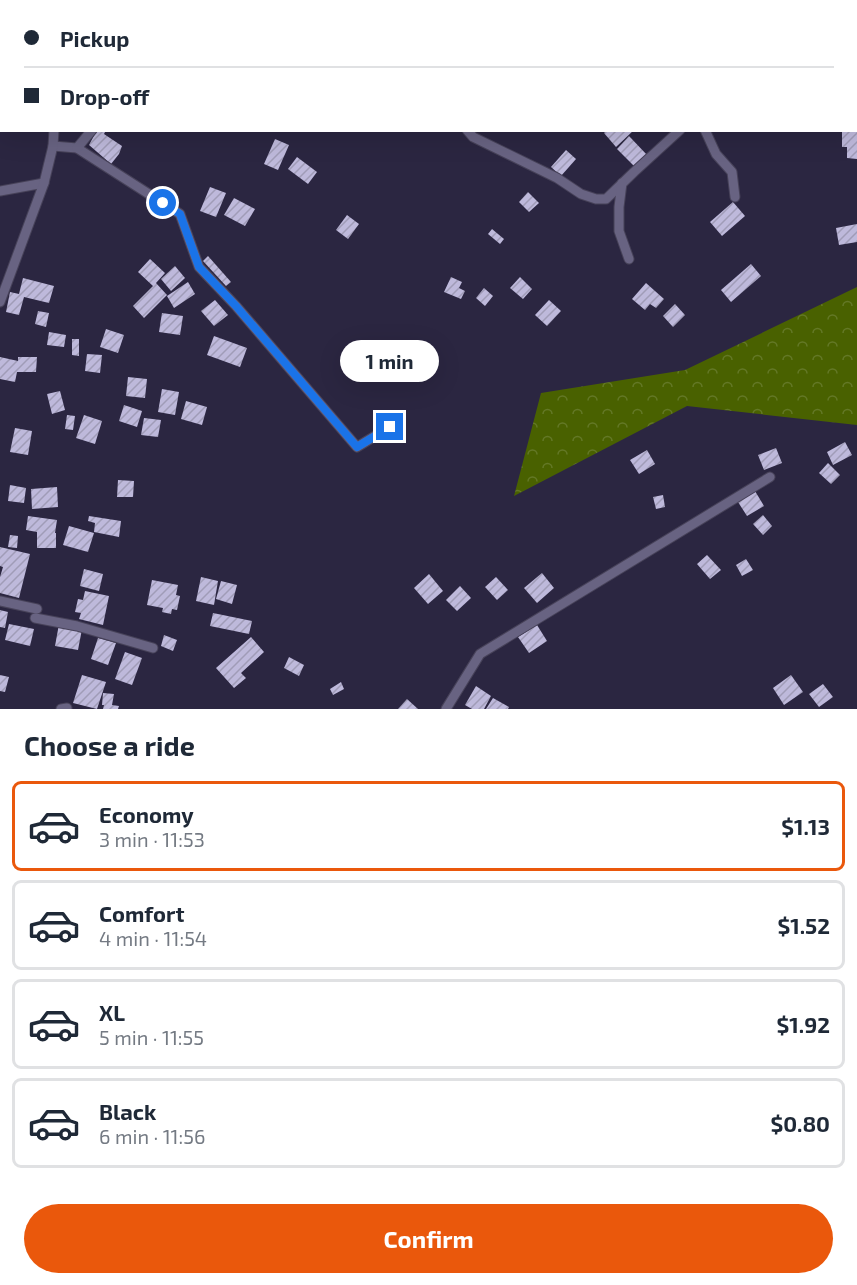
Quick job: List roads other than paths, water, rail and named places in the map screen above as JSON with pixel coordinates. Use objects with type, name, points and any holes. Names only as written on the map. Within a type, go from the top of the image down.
[{"type":"street","points":[[0,302],[44,183],[53,146],[54,132]]},
{"type":"street","points":[[77,148],[90,132]]},
{"type":"street","points":[[469,132],[557,178],[581,194],[596,199],[606,199],[678,132]]},
{"type":"street","points":[[706,132],[716,154],[732,172],[735,197]]},
{"type":"street","points":[[53,146],[77,148],[180,214],[199,267],[236,306],[357,447],[390,427]]},
{"type":"street","points":[[0,191],[44,183]]},
{"type":"street","points":[[622,183],[619,231],[629,259]]},
{"type":"street","points":[[446,709],[480,654],[770,477]]},
{"type":"street","points":[[0,602],[153,648]]}]
